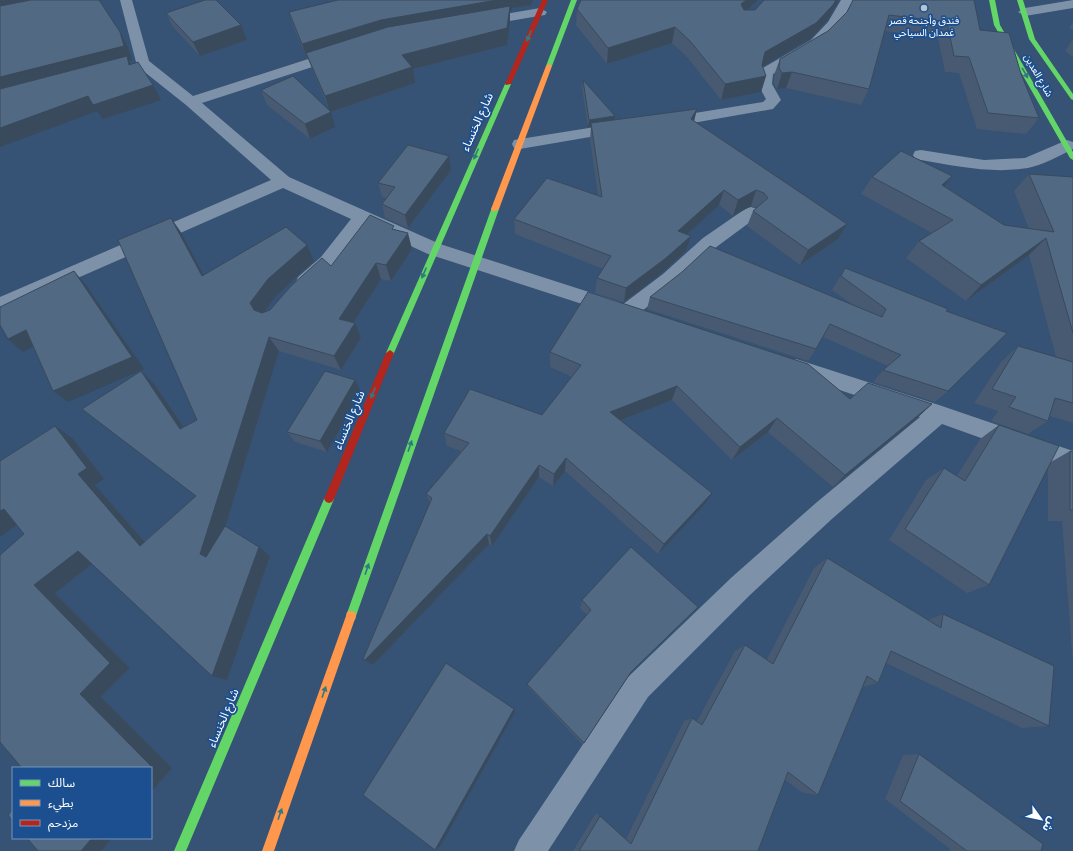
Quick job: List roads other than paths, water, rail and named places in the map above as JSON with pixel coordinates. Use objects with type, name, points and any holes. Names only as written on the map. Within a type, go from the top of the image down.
[{"type":"street","points":[[126,0],[135,65],[191,102],[283,182],[434,249],[650,320]]},
{"type":"street","points":[[268,851],[475,262],[574,0]]},
{"type":"street","points":[[651,125],[768,106],[774,100],[766,84],[766,72],[816,43],[834,24],[847,0]]},
{"type":"street","name":"شارع العدين","points":[[992,0],[998,25],[1070,151]]},
{"type":"street","name":"شارع العدين","points":[[1020,0],[1025,12],[1032,39],[1073,98]]},
{"type":"street","points":[[1025,12],[1073,4]]},
{"type":"street","points":[[465,25],[542,6]]},
{"type":"street","name":"شارع الخنساء","points":[[180,851],[434,249],[542,6]]},
{"type":"street","points":[[191,102],[353,50]]},
{"type":"street","points":[[520,144],[636,127]]},
{"type":"street","points":[[921,155],[984,165],[1026,163],[1045,156],[1070,151]]},
{"type":"street","points":[[0,305],[283,182]]},
{"type":"street","points":[[627,312],[670,279],[709,243],[751,213]]},
{"type":"street","points":[[290,294],[328,262],[362,217]]},
{"type":"street","points":[[779,362],[939,414],[1073,462]]},
{"type":"street","points":[[530,851],[638,688],[746,581],[825,510],[939,414]]},
{"type":"place","name":"فندق وأجنحة قصر غمدان السياحي","points":[[924,8]]}]
